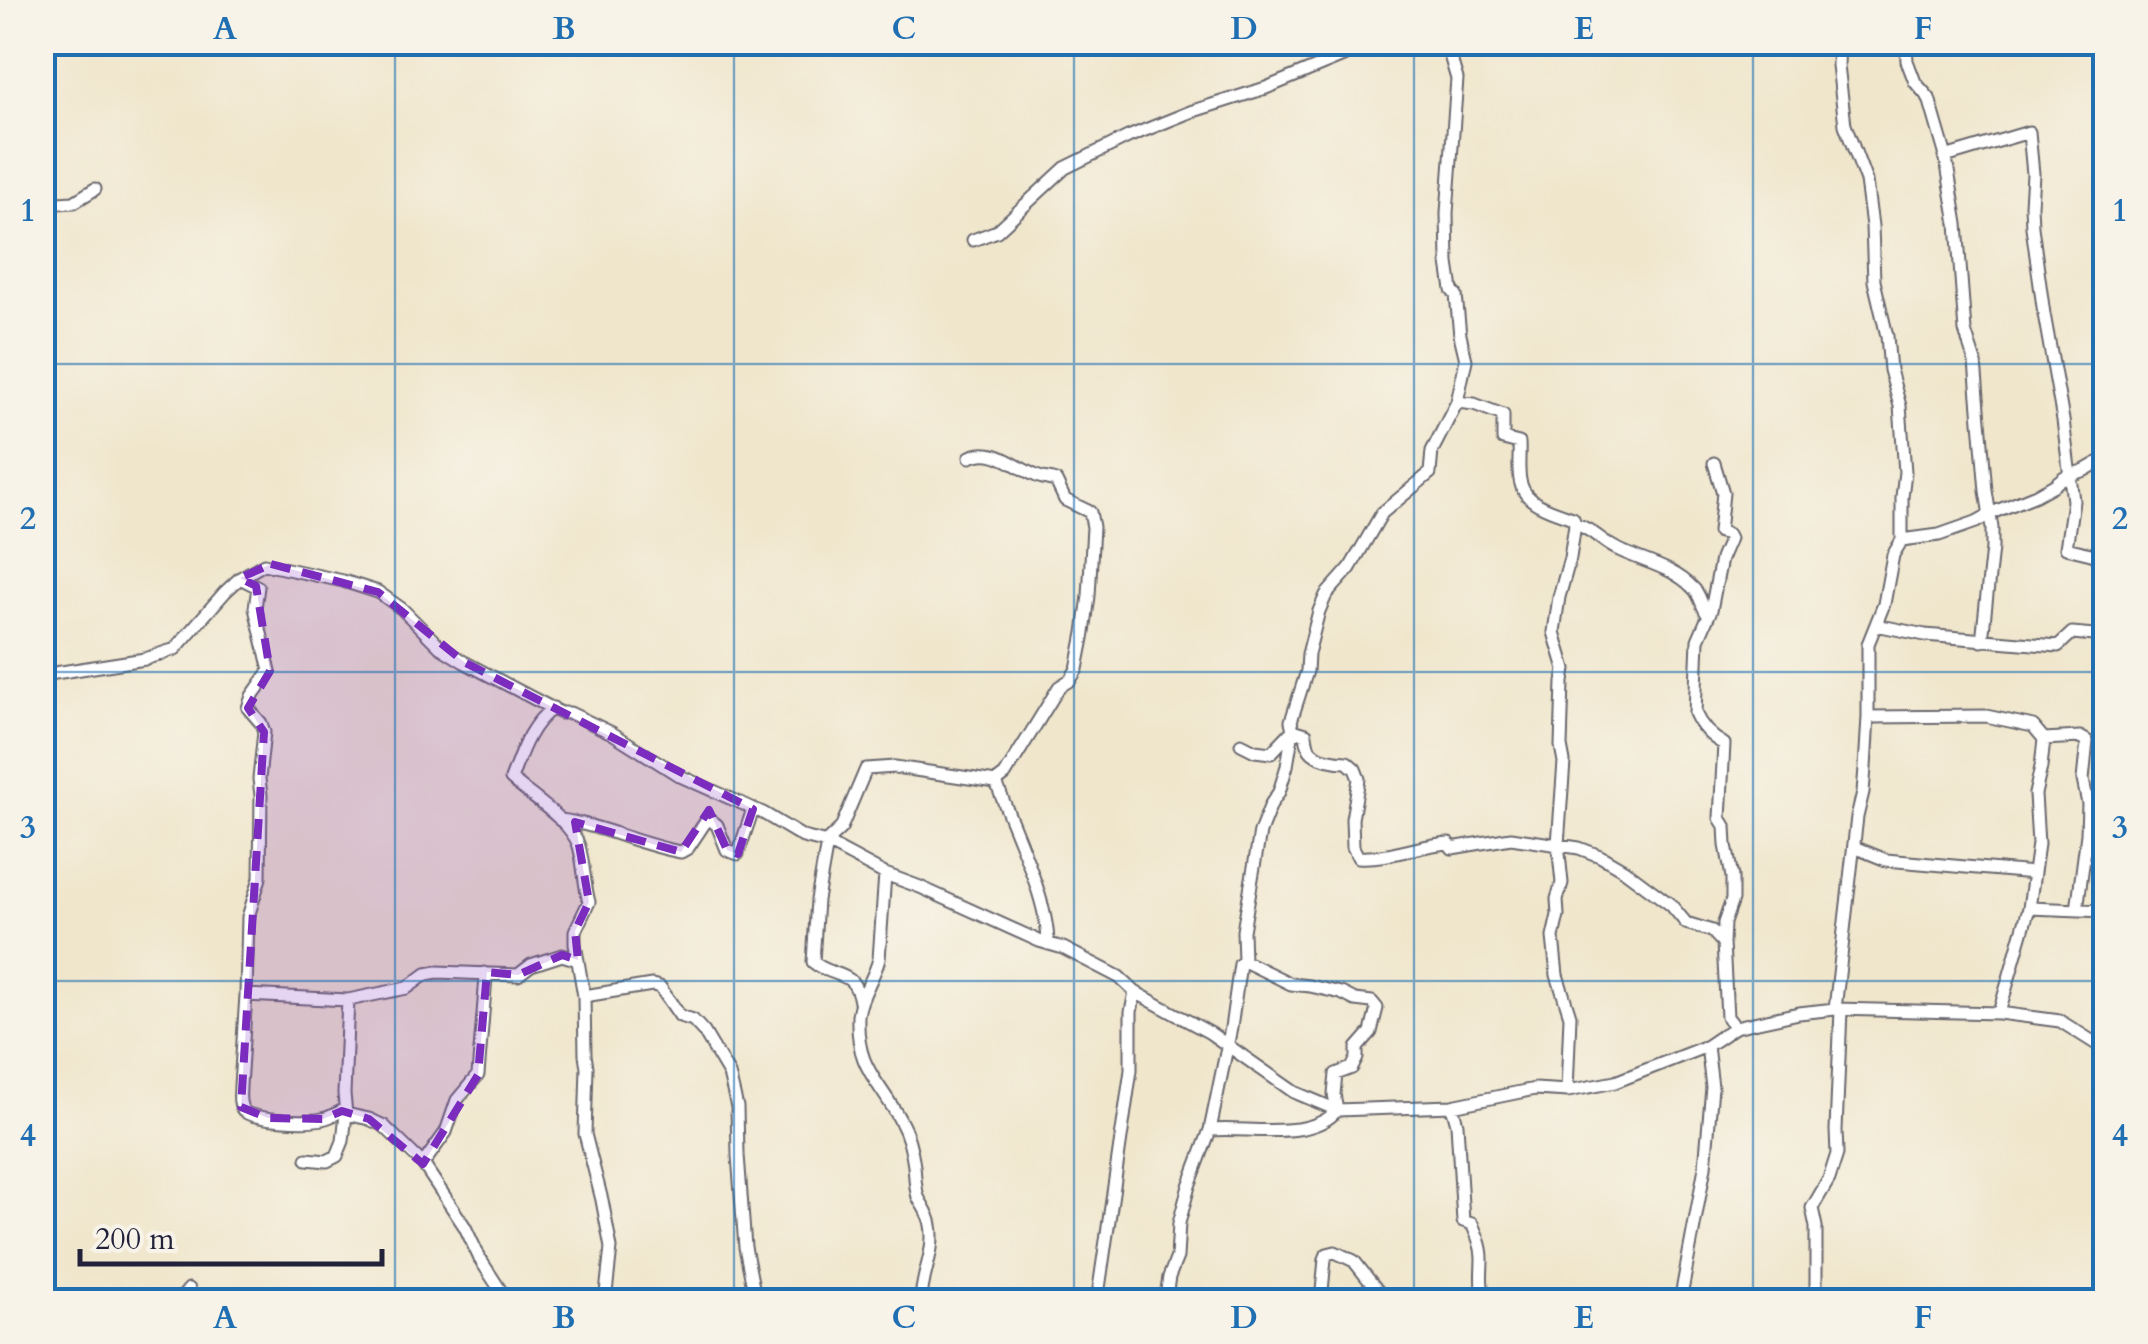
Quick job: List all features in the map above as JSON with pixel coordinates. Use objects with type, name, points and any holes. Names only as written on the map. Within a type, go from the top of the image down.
[{"type":"street","points":[[973,240],[997,230],[1065,168],[1190,112],[1266,88],[1377,42]]},
{"type":"street","points":[[1166,1302],[1177,1256],[1179,1224],[1210,1130],[1228,1045],[1240,964],[1244,960],[1243,932],[1260,832],[1287,766],[1291,721],[1307,671],[1318,611],[1326,595],[1350,568],[1382,512],[1430,472],[1432,450],[1457,402],[1466,360],[1448,263],[1446,213],[1457,79],[1446,42]]},
{"type":"street","points":[[1816,1302],[1816,1227],[1812,1208],[1829,1180],[1837,1154],[1838,1010],[1857,816],[1863,792],[1868,644],[1902,540],[1904,472],[1900,406],[1874,280],[1866,181],[1844,124],[1839,42]]},
{"type":"street","points":[[1906,42],[1907,61],[1929,98],[1945,156],[1957,224],[1965,331],[1974,362],[1990,514],[1992,548],[1982,641]]},
{"type":"street","points":[[1945,156],[2029,132],[2032,227],[2070,475],[2072,518],[2066,548],[2106,560]]},
{"type":"street","points":[[42,204],[74,202],[95,189]]},
{"type":"street","points":[[1457,402],[1503,415],[1502,438],[1519,443],[1523,489],[1536,503],[1555,514],[1573,518],[1575,524],[1554,632],[1565,669],[1558,844],[1562,883],[1553,937],[1557,974],[1570,1016],[1567,1091]]},
{"type":"street","points":[[921,1302],[932,1230],[928,1211],[919,1198],[910,1140],[860,1053],[860,1002],[854,983],[845,975],[822,970],[813,962],[826,843],[841,828],[866,770],[895,768],[996,782],[1005,775],[1060,687],[1077,669],[1089,596],[1090,512],[1065,500],[1056,481],[990,454],[970,457]]},
{"type":"street","points":[[1902,540],[1939,535],[1976,522],[2106,458]]},
{"type":"street","points":[[1714,463],[1723,493],[1719,532],[1730,538],[1698,640],[1695,714],[1713,739],[1724,744],[1720,818],[1725,826],[1732,900],[1722,943],[1727,1017],[1735,1028]]},
{"type":"street","points":[[1575,524],[1594,532],[1613,548],[1662,566],[1690,584],[1708,615]]},
{"type":"street","points":[[42,678],[145,659],[175,649],[225,592],[264,564],[378,592],[402,609],[440,647],[464,662],[562,713],[612,733],[700,786],[738,800],[803,837],[826,843],[885,874],[1063,948],[1210,1033],[1294,1092],[1337,1110],[1452,1106],[1535,1089],[1567,1091],[1615,1082],[1706,1046],[1735,1028],[1799,1013],[1999,1013],[2060,1021],[2106,1050]]},
{"type":"street","points":[[240,578],[258,587],[254,608],[270,671],[248,708],[261,722],[264,732],[259,778],[260,878],[248,917],[240,1100],[249,1115],[262,1117],[323,1119],[345,1112]]},
{"type":"street","points":[[1876,624],[1926,635],[2058,646],[2072,633],[2106,636]]},
{"type":"street","points":[[552,708],[527,736],[511,779],[560,820],[578,844],[589,902],[576,930],[584,996],[585,1134],[610,1248],[605,1302]]},
{"type":"street","points":[[1868,717],[1986,716],[2033,726],[2044,739],[2035,794],[2038,844],[2034,873],[1999,1013]]},
{"type":"street","points":[[1241,744],[1271,753],[1293,730]]},
{"type":"street","points":[[1293,730],[1306,734],[1309,749],[1315,755],[1347,762],[1355,769],[1358,779],[1352,819],[1353,847],[1358,857],[1380,858],[1426,845],[1449,843],[1452,848],[1511,838],[1579,848],[1600,856],[1661,897],[1686,922],[1712,931],[1722,943]]},
{"type":"street","points":[[2044,739],[2080,736],[2088,741],[2083,780],[2088,804],[2077,910]]},
{"type":"street","points":[[996,782],[1031,873],[1048,944]]},
{"type":"street","points":[[560,820],[681,852],[708,818],[717,825],[728,850],[738,854],[753,809]]},
{"type":"street","points":[[1854,846],[1886,860],[2034,873]]},
{"type":"street","points":[[860,1002],[879,958],[885,874]]},
{"type":"street","points":[[2028,908],[2106,911]]},
{"type":"street","points":[[246,995],[348,1000],[408,988],[426,974],[437,972],[518,975],[532,965],[562,955],[578,960]]},
{"type":"street","points":[[1244,960],[1291,984],[1372,1002],[1376,1008],[1371,1032],[1357,1048],[1352,1068],[1336,1074],[1337,1110]]},
{"type":"street","points":[[423,1164],[446,1132],[457,1100],[478,1075],[484,973]]},
{"type":"street","points":[[584,996],[624,988],[660,987],[680,1016],[692,1020],[719,1054],[737,1107],[746,1247],[756,1302]]},
{"type":"street","points":[[1097,1302],[1131,1070],[1134,992]]},
{"type":"street","points":[[307,1159],[328,1161],[337,1156],[342,1141],[348,1000]]},
{"type":"street","points":[[1680,1302],[1705,1166],[1712,1087],[1706,1046]]},
{"type":"street","points":[[1452,1106],[1457,1124],[1464,1220],[1472,1224],[1480,1244],[1481,1288],[1487,1302]]},
{"type":"street","points":[[1210,1130],[1283,1130],[1325,1122],[1337,1110]]},
{"type":"street","points":[[345,1112],[384,1126],[423,1164],[508,1302]]},
{"type":"street","points":[[1321,1302],[1325,1259],[1335,1252],[1354,1261],[1384,1299],[1402,1296],[1407,1302]]},
{"type":"street","points":[[178,1302],[189,1290]]},
{"type":"highlighted area","points":[[271,564],[378,592],[464,662],[753,809],[738,854],[727,850],[709,810],[681,852],[575,822],[589,902],[575,931],[578,960],[562,955],[518,975],[487,972],[478,1075],[423,1164],[369,1119],[342,1111],[323,1119],[268,1118],[241,1107],[264,732],[248,708],[270,671],[256,586],[240,578]]}]
